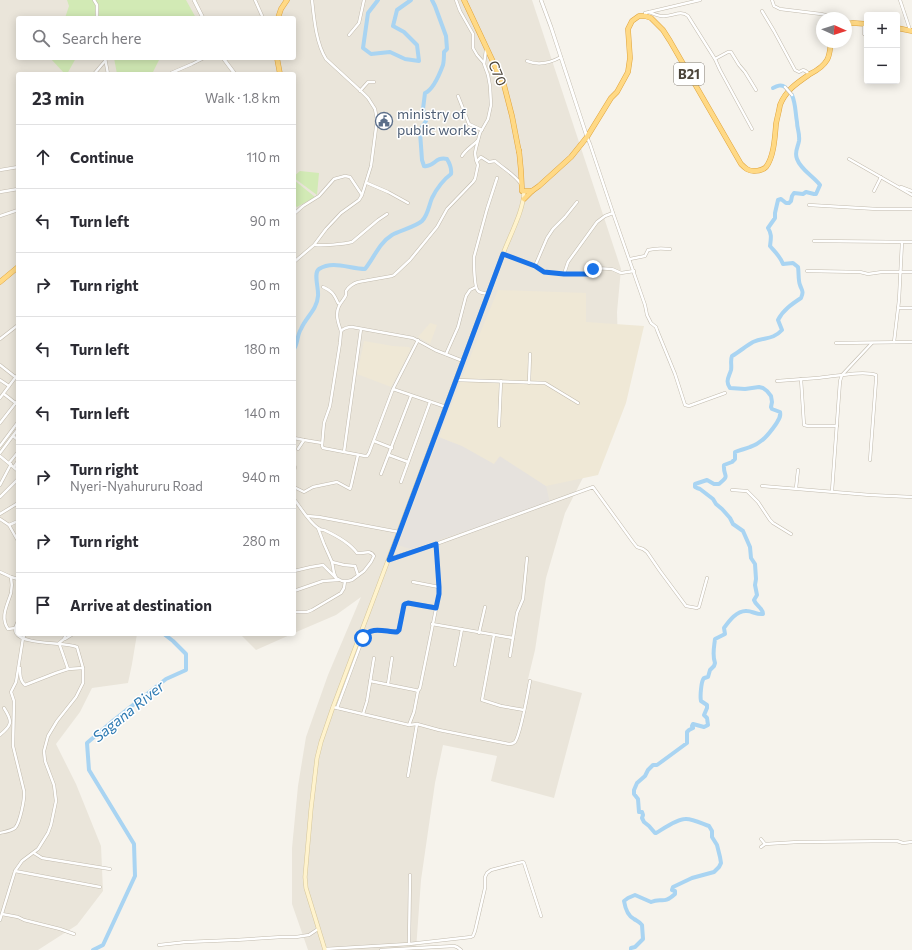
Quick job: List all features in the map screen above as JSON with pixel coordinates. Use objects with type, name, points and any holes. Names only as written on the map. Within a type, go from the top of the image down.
[{"type":"highway","points":[[279,16],[287,0]]},
{"type":"highway","name":"C70","points":[[464,0],[504,85],[523,166],[523,188]]},
{"type":"highway","name":"B21","points":[[524,199],[531,190],[544,182],[572,157],[587,137],[611,98],[617,92],[628,72],[630,58],[629,26],[632,21],[639,16],[652,18],[663,30],[744,168],[753,171],[763,169],[772,152],[780,106],[783,99],[789,90],[821,67],[829,55],[830,48]]},
{"type":"highway","points":[[852,23],[864,24]]},
{"type":"highway","points":[[900,28],[911,30]]},
{"type":"highway","points":[[277,60],[280,72]]},
{"type":"highway","points":[[523,188],[526,187],[531,190]]},
{"type":"highway","points":[[0,282],[16,270]]},
{"type":"main road","points":[[325,950],[306,888],[305,876],[317,758],[321,742],[335,708],[399,532],[524,199],[523,188]]},
{"type":"main road","points":[[512,230],[521,203],[523,188]]},
{"type":"street","points":[[94,0],[97,6],[97,16]]},
{"type":"street","points":[[194,0],[202,16]]},
{"type":"street","points":[[255,0],[262,16]]},
{"type":"street","points":[[296,260],[314,245],[341,213],[359,200],[362,195],[367,183],[371,166],[377,120],[372,104],[368,98],[322,54],[318,40],[312,0]]},
{"type":"street","points":[[349,35],[358,23],[364,0]]},
{"type":"street","points":[[418,340],[393,390],[367,456],[323,448],[324,423],[330,406],[340,343],[341,331],[338,322],[337,310],[346,294],[347,289],[354,283],[392,276],[410,260],[437,226],[447,209],[473,182],[478,165],[475,153],[478,140],[488,119],[490,86],[484,64],[473,48],[474,34],[456,0]]},
{"type":"street","points":[[541,0],[630,259],[647,315],[651,323],[658,330],[685,405],[689,406],[725,393]]},
{"type":"street","points":[[700,0],[647,13],[664,16],[683,13],[686,14],[707,45],[752,129]]},
{"type":"street","points":[[772,0],[776,7],[780,9],[816,13]]},
{"type":"street","points":[[900,0],[911,30]]},
{"type":"street","points":[[762,11],[795,70],[799,72],[803,70],[808,72],[809,75]]},
{"type":"street","points":[[484,64],[486,47]]},
{"type":"street","points":[[715,59],[728,52],[731,52],[756,90]]},
{"type":"street","points":[[527,62],[543,64],[561,58]]},
{"type":"street","points":[[95,72],[104,60]]},
{"type":"street","points":[[105,60],[108,72]]},
{"type":"street","points":[[173,72],[200,60]]},
{"type":"street","points":[[224,60],[234,72]]},
{"type":"street","points":[[360,91],[368,82],[374,82]]},
{"type":"street","points":[[785,87],[792,95]]},
{"type":"street","points":[[458,96],[469,124],[482,130]]},
{"type":"street","points":[[462,156],[464,152],[478,140]]},
{"type":"street","points":[[477,161],[480,156],[489,162],[495,161],[516,177],[523,188]]},
{"type":"street","points":[[849,159],[912,195]]},
{"type":"street","points":[[0,170],[16,167]]},
{"type":"street","points":[[296,212],[319,196],[332,180],[337,178],[346,176],[350,177],[362,195]]},
{"type":"street","points":[[874,191],[881,177]]},
{"type":"street","points":[[488,294],[477,290],[474,257],[487,208],[497,178]]},
{"type":"street","points":[[367,183],[408,203]]},
{"type":"street","points":[[897,186],[912,191]]},
{"type":"street","points":[[0,192],[16,189]]},
{"type":"street","points":[[535,266],[553,229],[577,202]]},
{"type":"street","points":[[809,205],[876,209],[912,209]]},
{"type":"street","points":[[0,216],[16,211]]},
{"type":"street","points":[[564,274],[568,262],[598,222],[605,216],[613,213]]},
{"type":"street","points":[[314,245],[321,246],[352,242],[387,214]]},
{"type":"street","points":[[814,241],[912,242]]},
{"type":"street","points":[[894,342],[898,308],[902,242]]},
{"type":"street","points":[[630,259],[645,256],[648,250],[661,248],[670,249]]},
{"type":"street","points":[[503,254],[535,266],[544,272],[588,274],[596,268],[612,269],[621,273],[634,271]]},
{"type":"street","points":[[807,271],[860,272],[868,274],[882,272],[912,272]]},
{"type":"street","points":[[323,287],[331,291],[337,302],[340,304]]},
{"type":"street","points":[[446,354],[460,321],[468,292],[476,287]]},
{"type":"street","points":[[898,308],[912,308]]},
{"type":"street","points":[[0,339],[16,327]]},
{"type":"street","points":[[341,331],[349,327],[407,336],[463,361]]},
{"type":"street","points":[[344,452],[361,328]]},
{"type":"street","points":[[836,343],[912,342]]},
{"type":"street","points":[[832,491],[839,389],[842,375],[872,343]]},
{"type":"street","points":[[529,383],[530,354]]},
{"type":"street","points":[[0,365],[14,376]]},
{"type":"street","points":[[777,381],[842,375],[874,374],[876,377],[870,460]]},
{"type":"street","points":[[0,398],[16,377]]},
{"type":"street","points":[[801,379],[804,424],[808,426],[837,426]]},
{"type":"street","points":[[0,380],[9,386]]},
{"type":"street","points":[[456,380],[545,383],[578,403]]},
{"type":"street","points":[[499,426],[501,381]]},
{"type":"street","points":[[393,390],[446,407]]},
{"type":"street","points":[[4,394],[16,403]]},
{"type":"street","points":[[381,474],[411,396]]},
{"type":"street","points":[[400,482],[430,402]]},
{"type":"street","points":[[0,423],[16,405]]},
{"type":"street","points":[[0,446],[16,425]]},
{"type":"street","points":[[0,453],[16,432]]},
{"type":"street","points":[[296,438],[322,443]]},
{"type":"street","points":[[298,449],[304,440]]},
{"type":"street","points":[[374,441],[392,448]]},
{"type":"street","points":[[0,485],[16,455]]},
{"type":"street","points":[[296,488],[304,492],[313,487],[337,482],[350,489],[358,455]]},
{"type":"street","points":[[389,455],[408,462]]},
{"type":"street","points":[[0,456],[14,467],[16,464]]},
{"type":"street","points":[[796,488],[798,470]]},
{"type":"street","points":[[0,496],[16,480]]},
{"type":"street","points":[[762,486],[912,497]]},
{"type":"street","points":[[389,560],[593,487],[633,542],[637,546],[646,550],[686,606],[699,607],[707,578]]},
{"type":"street","points":[[732,490],[747,492],[758,502],[770,520],[791,534]]},
{"type":"street","points":[[296,502],[318,528],[332,562],[337,579]]},
{"type":"street","points":[[0,514],[16,505]]},
{"type":"street","points":[[307,516],[399,532]]},
{"type":"street","points":[[0,519],[9,525],[16,537]]},
{"type":"street","points":[[9,525],[16,521]]},
{"type":"street","points":[[296,590],[319,582],[337,579],[345,581],[352,580],[364,571],[373,557],[373,554],[369,552],[357,553],[343,541],[318,528]]},
{"type":"street","points":[[409,725],[420,688],[439,594],[436,544]]},
{"type":"street","points":[[510,656],[517,613],[523,599],[527,558]]},
{"type":"street","points":[[332,562],[355,566],[358,575]]},
{"type":"street","points":[[296,571],[323,565],[337,579]]},
{"type":"street","points":[[0,572],[16,578]]},
{"type":"street","points":[[1,616],[11,591],[11,577]]},
{"type":"street","points":[[296,612],[306,612],[312,610],[341,593],[344,588],[345,581]]},
{"type":"street","points":[[413,582],[439,587]]},
{"type":"street","points":[[436,608],[408,603],[405,604],[399,630],[397,632],[372,630],[365,634],[335,708],[409,725],[417,724],[439,730],[513,744],[516,741],[530,681]]},
{"type":"street","points":[[479,633],[485,607]]},
{"type":"street","points":[[1,622],[8,629],[15,628],[16,632]]},
{"type":"street","points":[[432,624],[513,638]]},
{"type":"street","points":[[455,665],[462,629]]},
{"type":"street","points":[[494,635],[482,700],[501,706],[524,710]]},
{"type":"street","points":[[0,920],[15,872],[22,861],[38,850],[50,829],[56,801],[54,785],[45,761],[44,746],[57,721],[76,697],[83,683],[83,668],[77,647],[59,643],[43,643],[20,636]]},
{"type":"street","points":[[59,643],[69,636]]},
{"type":"street","points":[[0,833],[13,829],[16,826],[19,820],[24,796],[12,744],[14,701],[11,692],[16,682],[23,638]]},
{"type":"street","points":[[59,643],[68,669]]},
{"type":"street","points":[[363,714],[367,701],[374,658]]},
{"type":"street","points":[[388,684],[392,658]]},
{"type":"street","points":[[19,664],[21,680],[25,685],[56,672],[68,669],[83,668]]},
{"type":"street","points":[[370,681],[418,691]]},
{"type":"street","points":[[0,735],[9,728],[10,723],[4,708]]},
{"type":"street","points":[[408,776],[417,724]]},
{"type":"street","points":[[761,839],[765,844]]},
{"type":"street","points":[[761,847],[765,844],[780,843],[850,841],[912,842]]},
{"type":"street","points":[[34,853],[42,858],[110,870]]},
{"type":"street","points":[[325,950],[409,944],[471,937],[475,931],[487,873],[491,870],[522,862],[524,862],[541,916]]},
{"type":"street","points":[[15,872],[100,887]]},
{"type":"street","points":[[409,944],[410,875]]},
{"type":"street","points":[[2,914],[18,917],[74,934]]},
{"type":"street","points":[[159,945],[186,942],[296,937],[309,935],[319,928]]},
{"type":"street","points":[[381,950],[454,946],[461,950]]},
{"type":"shaded area","points":[[0,0],[532,0],[621,269],[617,312],[618,347],[595,454],[565,513],[546,578],[535,650],[528,679],[582,693],[554,798],[491,781],[497,756],[443,745],[435,783],[421,880],[416,950],[308,950],[292,904],[292,848],[298,786],[306,737],[328,675],[361,597],[336,615],[296,632],[296,72],[16,72],[16,636],[137,636],[128,683],[92,688],[80,712],[56,744],[76,784],[101,846],[103,891],[77,925],[38,950],[0,950]]},
{"type":"shaded area","points":[[498,290],[586,293],[586,322],[644,326],[626,403],[598,475],[546,486],[500,456],[494,464],[462,446],[439,437]]},
{"type":"shaded area","points":[[430,323],[437,325],[430,344],[418,337]]},
{"type":"shaded area","points":[[364,341],[409,347],[411,349],[391,387],[357,374]]},
{"type":"shaded area","points":[[439,437],[462,446],[499,456],[546,486],[549,504],[411,549],[398,545]]},
{"type":"shaded area","points":[[242,636],[288,636],[256,650]]},
{"type":"green space","points":[[67,0],[186,0],[195,16],[66,16],[69,6]]},
{"type":"green space","points":[[52,60],[75,60],[68,72],[63,72]]},
{"type":"green space","points":[[114,60],[159,60],[153,72],[117,72]]},
{"type":"green space","points":[[300,171],[319,173],[317,195],[296,179],[296,174]]},
{"type":"green space","points":[[296,182],[315,197],[296,206]]},
{"type":"waterway","name":"Sagana River","points":[[378,0],[368,13],[363,48],[371,54],[390,52],[405,59],[419,61],[417,45],[404,32],[393,26],[397,10],[411,0]]},
{"type":"waterway","name":"Sagana River","points":[[296,344],[303,325],[316,305],[318,293],[317,271],[324,266],[330,265],[365,269],[387,238],[422,221],[426,216],[432,198],[443,182],[451,174],[447,159],[437,160],[427,166],[424,166],[422,160],[420,130],[426,121],[423,109],[425,93],[431,88],[438,77],[443,65],[444,52],[447,49],[446,36],[432,0]]},
{"type":"waterway","points":[[773,88],[780,85],[785,87]]},
{"type":"waterway","points":[[631,950],[631,948],[635,947],[643,939],[642,925],[628,914],[624,901],[635,895],[651,902],[668,899],[675,894],[675,891],[672,890],[673,887],[692,878],[714,872],[721,863],[717,845],[712,837],[712,831],[709,826],[694,820],[682,819],[655,833],[644,822],[642,812],[639,812],[638,799],[634,794],[634,790],[637,783],[645,776],[653,765],[657,765],[687,743],[687,732],[693,728],[693,724],[704,727],[708,725],[707,718],[704,715],[707,705],[701,701],[701,689],[704,678],[708,677],[710,670],[715,663],[713,654],[715,639],[725,634],[724,628],[728,622],[740,612],[747,611],[763,614],[762,610],[754,600],[757,595],[755,585],[755,564],[751,558],[750,547],[743,531],[733,524],[730,518],[713,499],[695,487],[695,484],[707,480],[714,484],[719,484],[726,477],[724,465],[735,459],[735,452],[762,441],[780,417],[780,412],[772,409],[771,396],[767,391],[759,387],[745,389],[730,388],[728,377],[731,370],[732,356],[757,340],[772,337],[779,333],[782,330],[778,320],[780,316],[801,298],[802,294],[798,267],[793,263],[783,264],[779,256],[770,246],[771,234],[768,228],[775,218],[778,200],[781,199],[786,203],[789,203],[794,193],[803,194],[806,192],[816,194],[820,185],[804,170],[796,156],[799,136],[795,105],[792,95]]},
{"type":"waterway","name":"Sagana River","points":[[93,950],[103,945],[135,876],[134,844],[89,770],[87,743],[166,679],[186,670],[186,654],[167,636]]},
{"type":"place","name":"ministry of public works","points":[[384,121]]},
{"type":"route","points":[[363,638],[365,634],[372,630],[397,632],[399,630],[405,604],[408,603],[436,608],[439,594],[436,544],[389,560],[503,254],[535,266],[544,272],[588,274],[593,269]]}]
